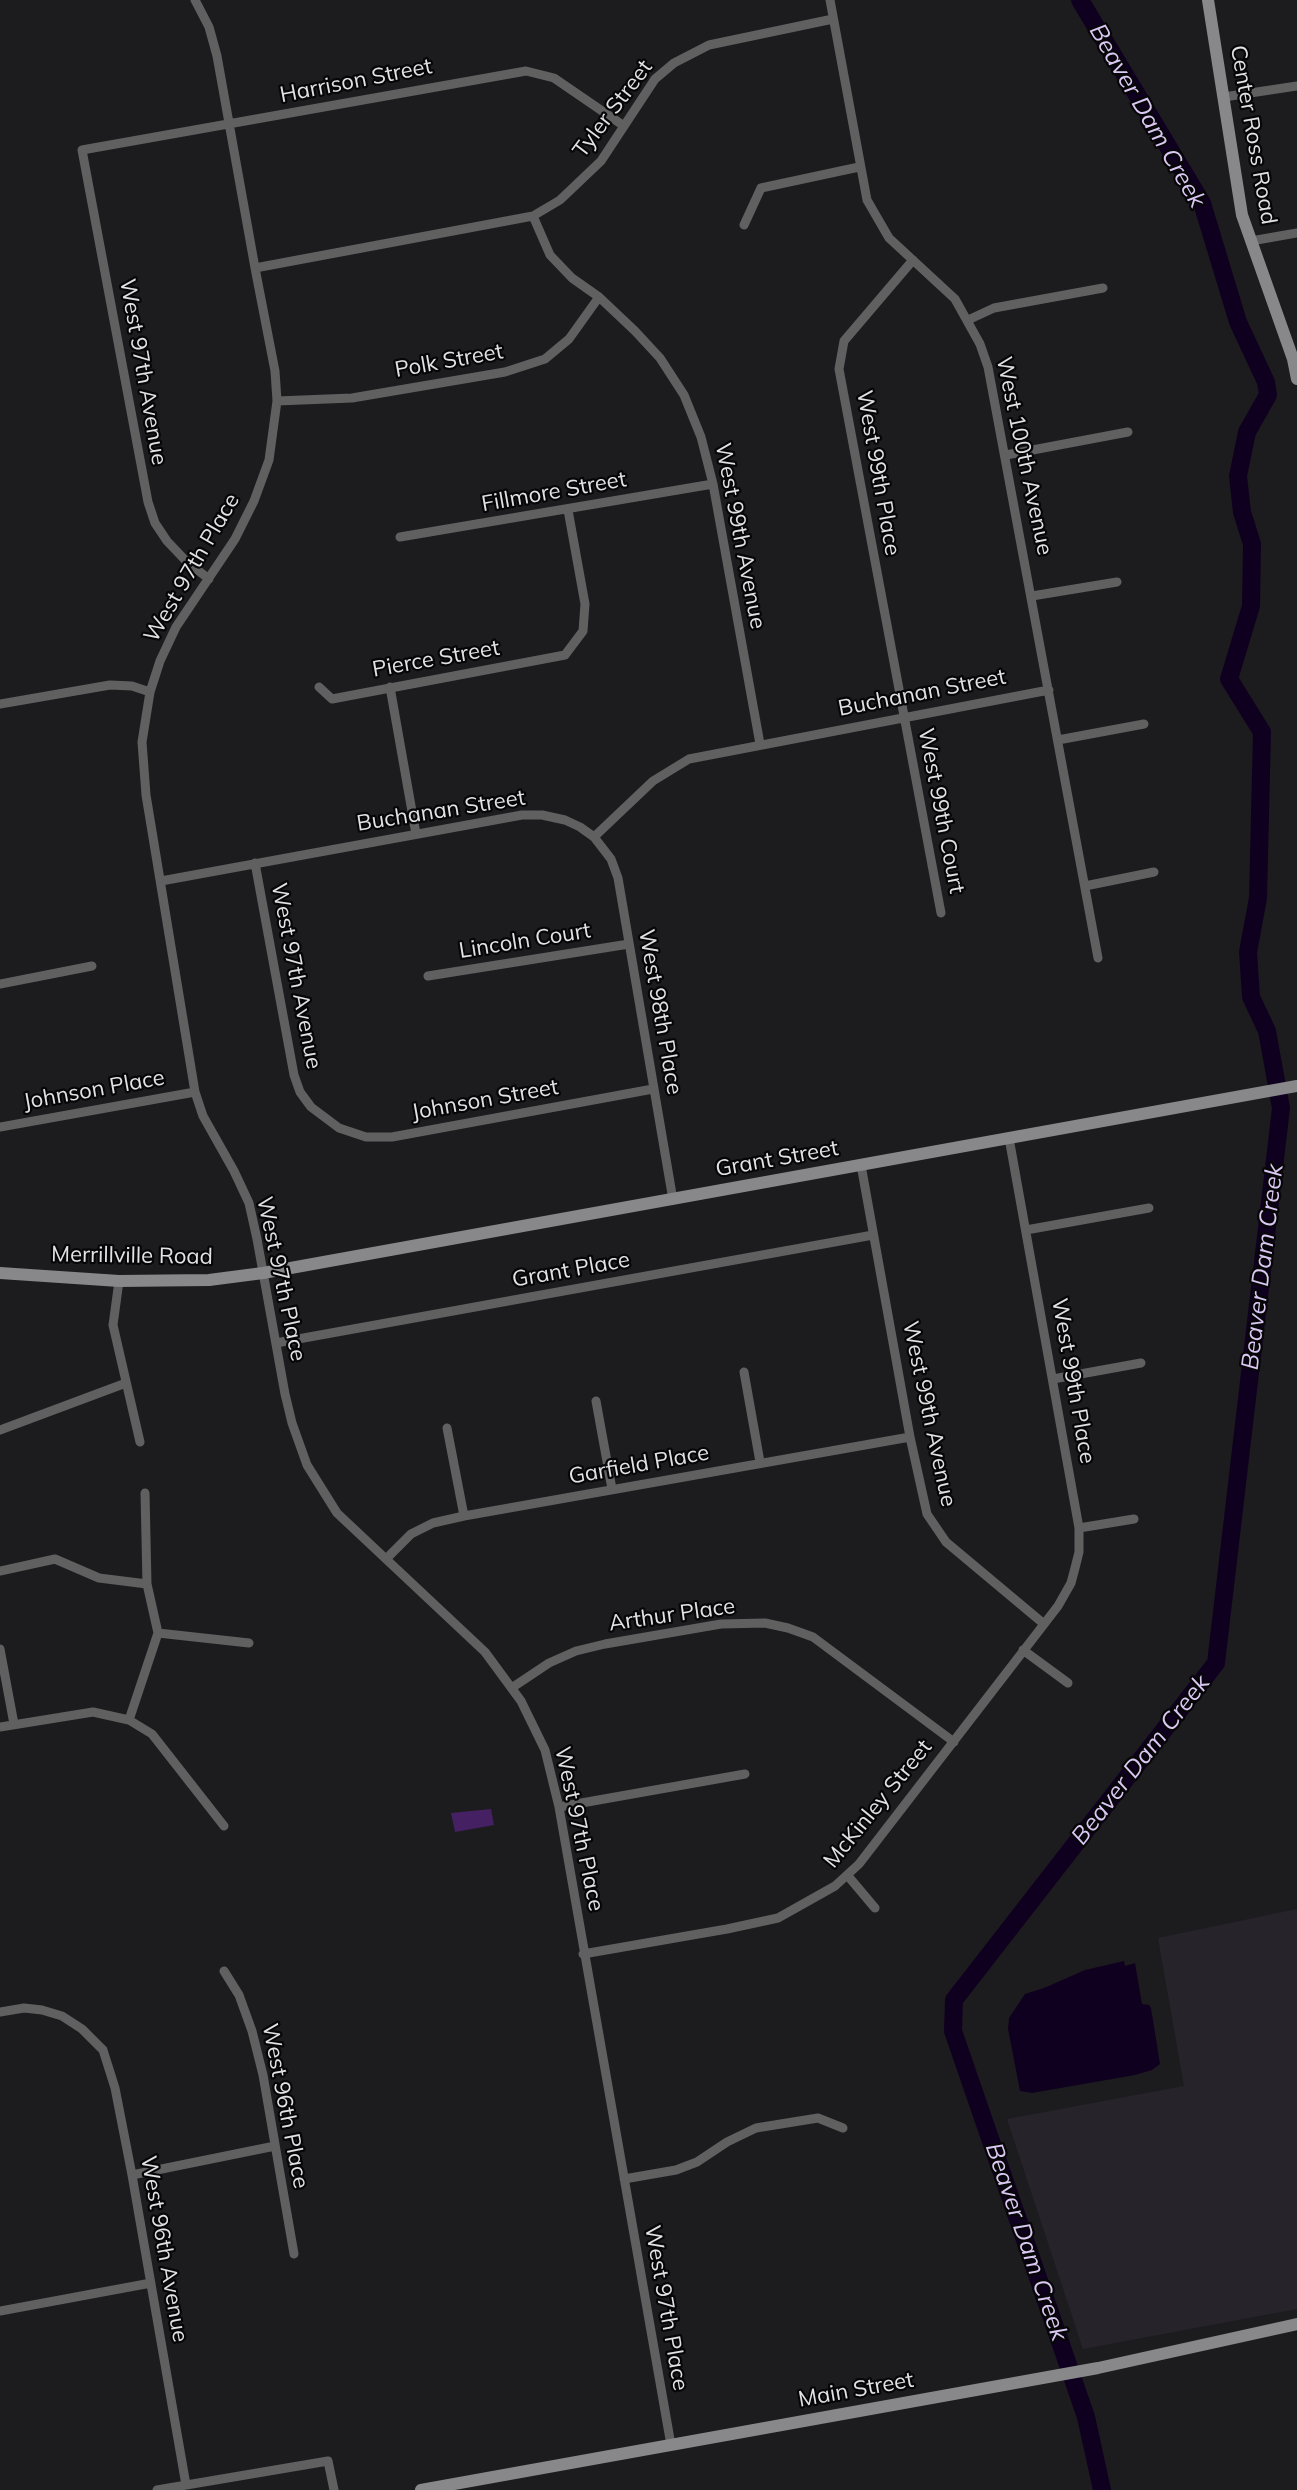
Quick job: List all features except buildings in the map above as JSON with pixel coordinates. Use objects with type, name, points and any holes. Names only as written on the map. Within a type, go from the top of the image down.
[{"type":"street","name":"West 97th Place","points":[[195,0],[209,27],[217,56],[275,371],[277,401],[269,460],[255,501],[235,539],[176,627],[160,660],[150,692],[142,742],[143,769],[195,1092],[203,1116],[249,1203],[292,1423],[307,1465],[338,1513],[485,1652],[513,1687],[541,1741],[559,1807],[671,2445]]},
{"type":"street","name":"West 100th Avenue","points":[[830,0],[859,167],[867,200],[889,238],[955,300],[980,344],[988,367],[1098,958]]},
{"type":"street","name":"Center Ross Road","points":[[1208,0],[1242,215],[1293,359],[1297,379]]},
{"type":"street","name":"Tyler Street","points":[[255,268],[487,227],[533,216],[560,200],[601,161],[655,79],[674,63],[709,45],[833,20]]},
{"type":"street","name":"Harrison Street","points":[[82,150],[526,71],[554,78],[624,126]]},
{"type":"street","points":[[1224,97],[1297,86]]},
{"type":"street","name":"West 97th Avenue","points":[[82,150],[148,502],[155,523],[167,541],[208,579]]},
{"type":"street","points":[[744,225],[761,188],[859,167]]},
{"type":"street","name":"West 99th Avenue","points":[[533,216],[550,255],[572,278],[599,297],[660,358],[684,395],[701,437],[713,484],[760,744]]},
{"type":"street","points":[[1251,241],[1297,233]]},
{"type":"street","name":"West 99th Place","points":[[903,716],[839,369],[844,341],[913,260]]},
{"type":"street","points":[[968,320],[994,308],[1103,288]]},
{"type":"street","name":"Polk Street","points":[[277,401],[352,398],[505,372],[545,359],[569,339],[599,297]]},
{"type":"street","points":[[1006,455],[1128,432]]},
{"type":"street","name":"Fillmore Street","points":[[400,537],[713,484]]},
{"type":"street","name":"Pierce Street","points":[[319,687],[332,699],[565,655],[583,631],[585,604],[568,510]]},
{"type":"street","points":[[1032,596],[1117,582]]},
{"type":"street","points":[[0,704],[110,685],[132,686],[150,692]]},
{"type":"street","points":[[390,687],[416,834]]},
{"type":"street","name":"Buchanan Street","points":[[161,881],[522,815],[542,815],[565,820],[594,837],[652,781],[689,759],[903,716],[1049,690]]},
{"type":"street","name":"West 99th Court","points":[[903,716],[941,913]]},
{"type":"street","points":[[1058,740],[1144,724]]},
{"type":"street","name":"West 98th Place","points":[[594,837],[610,859],[618,878],[673,1200]]},
{"type":"street","name":"West 97th Avenue","points":[[255,863],[294,1075],[300,1092],[311,1107],[327,1121]]},
{"type":"street","points":[[1085,886],[1154,872]]},
{"type":"street","name":"Lincoln Court","points":[[428,976],[629,944]]},
{"type":"street","points":[[0,984],[92,966]]},
{"type":"street","name":"Grant Street","points":[[263,1273],[1260,1095],[1294,1087]]},
{"type":"street","name":"Johnson Street","points":[[327,1121],[352,1134],[385,1137],[653,1089]]},
{"type":"street","name":"Johnson Place","points":[[0,1127],[195,1092]]},
{"type":"street","name":"West 99th Place","points":[[1009,1138],[1079,1528],[1078,1552],[1071,1583],[1044,1624]]},
{"type":"street","name":"West 99th Avenue","points":[[861,1166],[910,1437],[927,1514],[946,1542],[1044,1624]]},
{"type":"street","points":[[1026,1230],[1149,1208]]},
{"type":"street","name":"Grant Place","points":[[276,1343],[873,1235]]},
{"type":"street","name":"Merrillville Road","points":[[0,1273],[119,1281],[209,1280],[263,1273]]},
{"type":"street","points":[[119,1281],[113,1325],[140,1442]]},
{"type":"street","points":[[1053,1379],[1141,1363]]},
{"type":"street","points":[[744,1372],[760,1462]]},
{"type":"street","points":[[0,1430],[126,1383]]},
{"type":"street","points":[[596,1401],[612,1489]]},
{"type":"street","points":[[447,1428],[464,1516]]},
{"type":"street","name":"Garfield Place","points":[[387,1558],[411,1534],[433,1523],[760,1462],[910,1437]]},
{"type":"street","points":[[129,1720],[158,1633],[147,1584],[145,1494]]},
{"type":"street","points":[[1079,1528],[1134,1519]]},
{"type":"street","points":[[0,1570],[55,1558],[99,1578],[147,1584]]},
{"type":"street","name":"Arthur Place","points":[[513,1687],[549,1662],[605,1644],[721,1624],[765,1623],[813,1637],[954,1742]]},
{"type":"street","name":"McKinley Street","points":[[584,1954],[778,1918],[835,1886],[848,1876],[1044,1624]]},
{"type":"street","points":[[158,1633],[249,1643]]},
{"type":"street","points":[[0,1649],[14,1724]]},
{"type":"street","points":[[1023,1650],[1068,1683]]},
{"type":"street","points":[[0,1727],[93,1712],[129,1720],[152,1734],[224,1826]]},
{"type":"street","points":[[559,1807],[745,1774]]},
{"type":"street","points":[[848,1876],[875,1908]]},
{"type":"street","name":"West 96th Place","points":[[224,1971],[239,1995],[252,2031],[294,2254]]},
{"type":"street","name":"West 96th Avenue","points":[[0,2012],[24,2008],[62,2016],[82,2029],[103,2050],[115,2088],[132,2175],[186,2485]]},
{"type":"street","points":[[624,2180],[676,2170],[697,2162],[728,2142],[756,2128],[818,2118],[843,2128]]},
{"type":"street","points":[[132,2175],[275,2146]]},
{"type":"street","points":[[0,2311],[151,2283]]},
{"type":"street","name":"Main Street","points":[[421,2490],[1098,2368],[1297,2324]]},
{"type":"street","points":[[157,2490],[328,2461],[334,2490]]},
{"type":"shaded area","points":[[491,1809],[494,1825],[455,1832],[451,1813]]},
{"type":"shaded area","points":[[1297,1909],[1297,2309],[1083,2349],[1007,2119],[1184,2086],[1158,1938]]},
{"type":"shaded area","points":[[1124,1961],[1125,1966],[1135,1963],[1142,2004],[1149,2005],[1151,2008],[1160,2064],[1152,2070],[1135,2075],[1032,2093],[1020,2091],[1008,2029],[1009,2018],[1025,1994],[1085,1970]]},
{"type":"waterway","name":"Beaver Dam Creek","points":[[1080,0],[1202,203],[1238,322],[1266,382],[1268,395],[1247,432],[1238,476],[1242,512],[1252,544],[1251,606],[1229,679],[1262,732],[1258,898],[1248,952],[1251,997],[1267,1031],[1281,1108],[1216,1663],[954,2000],[953,2031],[1086,2417],[1102,2490]]}]
